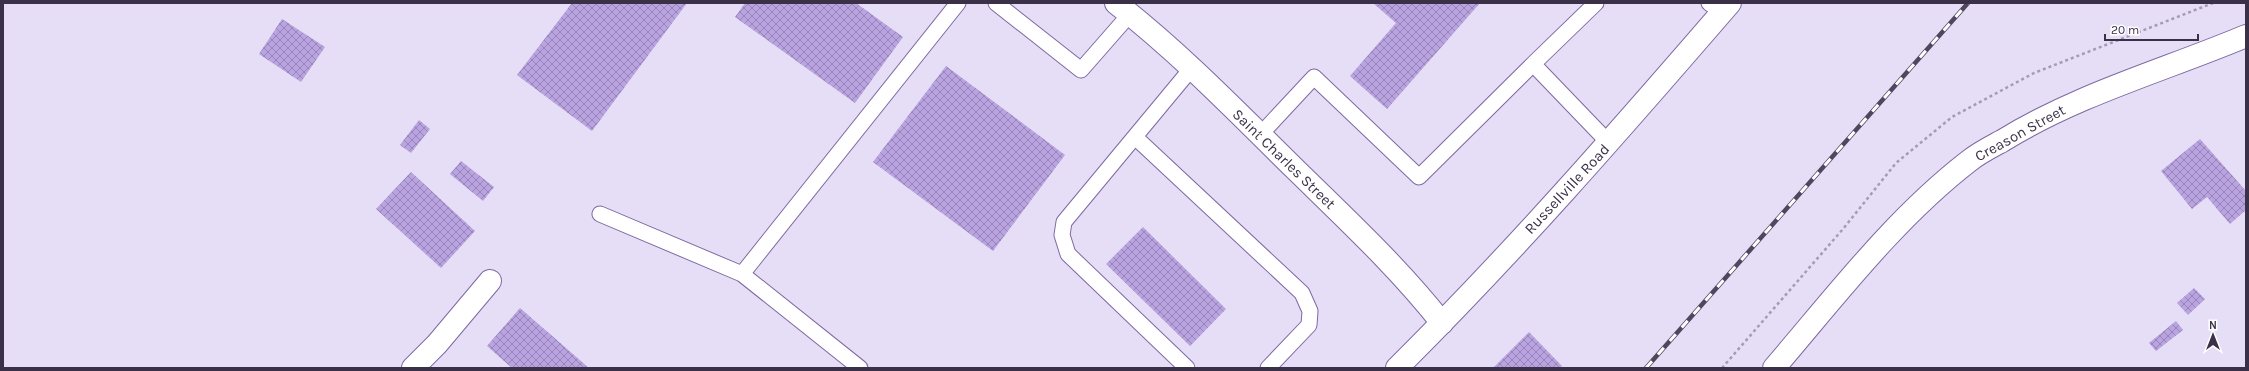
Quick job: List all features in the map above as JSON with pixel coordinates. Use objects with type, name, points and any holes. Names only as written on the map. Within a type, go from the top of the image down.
[{"type":"street","name":"Russellville Road","points":[[1397,368],[1442,323],[1609,142],[1720,6]]},
{"type":"street","name":"Saint Charles Street","points":[[1123,8],[1191,69],[1260,135],[1411,284],[1442,323]]},
{"type":"street","name":"Creason Street","points":[[1774,368],[1876,250],[1921,202],[1969,161],[2024,127],[2080,100],[2246,36]]},
{"type":"street","points":[[413,368],[437,344],[490,281]]},
{"type":"lane","points":[[742,274],[958,3]]},
{"type":"lane","points":[[996,3],[1081,70],[1123,8]]},
{"type":"lane","points":[[1260,135],[1314,77],[1419,177],[1596,3]]},
{"type":"lane","points":[[1533,64],[1609,142]]},
{"type":"lane","points":[[1186,368],[1068,254],[1062,235],[1064,222],[1191,69]]},
{"type":"lane","points":[[1135,137],[1302,293],[1310,311],[1309,325],[1268,368]]},
{"type":"lane","points":[[600,214],[742,274],[860,368]]},
{"type":"building","points":[[572,3],[687,3],[592,131],[517,75]]},
{"type":"building","points":[[745,3],[856,3],[903,37],[855,103],[735,17]]},
{"type":"building","points":[[1373,3],[1480,3],[1387,109],[1350,76],[1396,23]]},
{"type":"building","points":[[282,19],[325,47],[301,82],[259,54]]},
{"type":"building","points":[[946,66],[1065,155],[993,251],[873,162]]},
{"type":"building","points":[[419,120],[430,129],[411,153],[400,145]]},
{"type":"building","points":[[2200,139],[2246,191],[2246,210],[2230,224],[2207,197],[2192,209],[2161,171]]},
{"type":"building","points":[[461,161],[494,187],[483,201],[450,174]]},
{"type":"building","points":[[411,172],[475,231],[441,268],[376,209]]},
{"type":"building","points":[[1143,227],[1226,309],[1190,346],[1106,264]]},
{"type":"building","points":[[2194,288],[2205,299],[2188,315],[2177,303]]},
{"type":"building","points":[[520,308],[589,368],[512,368],[487,346]]},
{"type":"building","points":[[2176,321],[2183,330],[2156,351],[2149,343]]},
{"type":"building","points":[[1529,332],[1562,366],[1559,368],[1493,368]]},
{"type":"railway","points":[[1646,368],[1968,3]]}]
